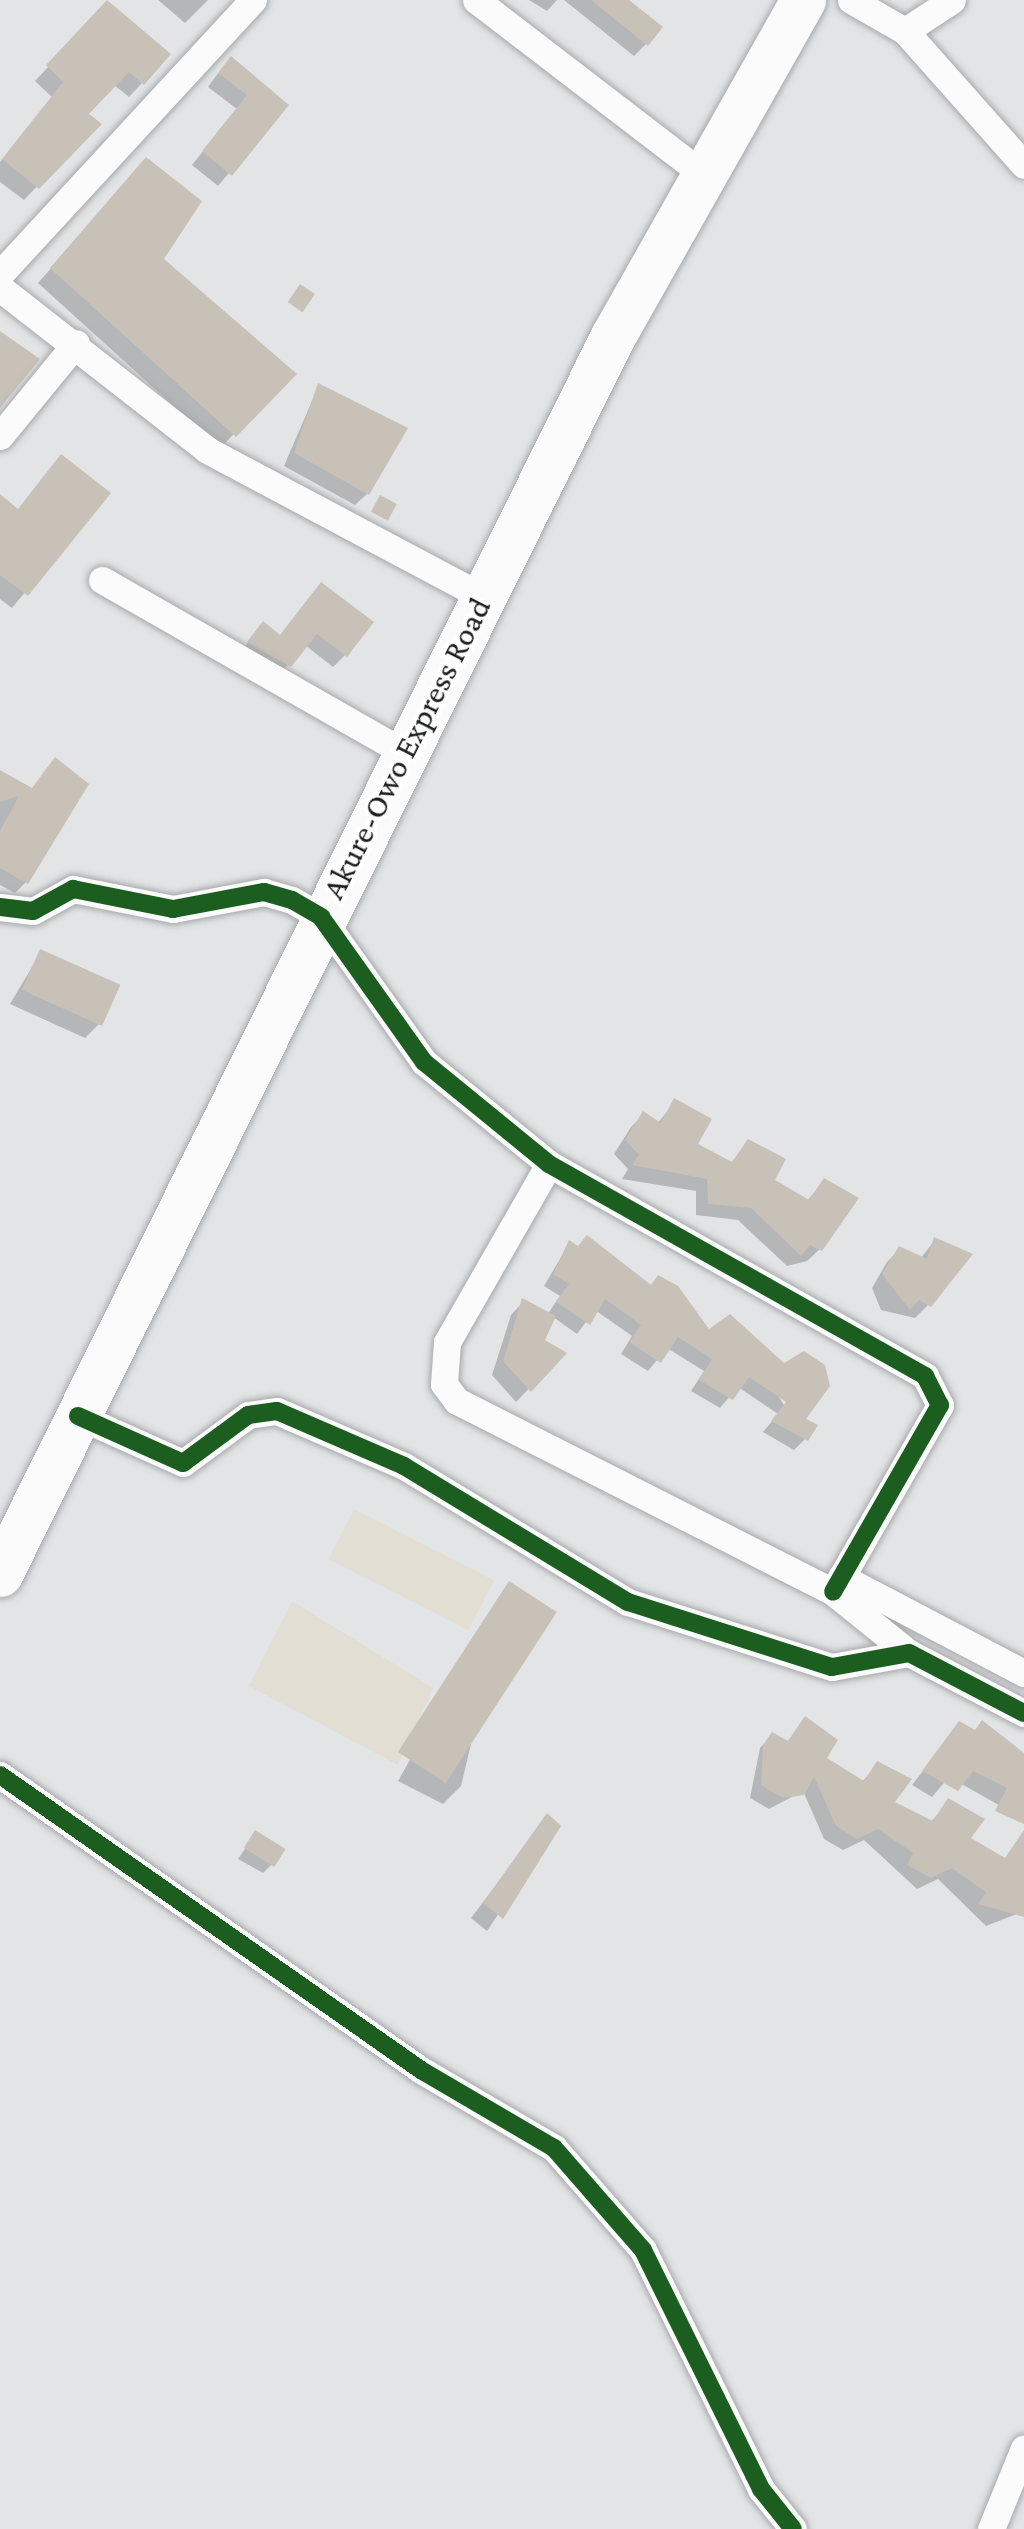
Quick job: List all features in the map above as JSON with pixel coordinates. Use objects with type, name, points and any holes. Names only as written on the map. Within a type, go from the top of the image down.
[{"type":"highway","name":"Akure-Owo Express Road","points":[[0,1574],[482,596],[700,172],[803,0]]},
{"type":"street","points":[[0,274],[253,0]]},
{"type":"street","points":[[476,0],[700,172]]},
{"type":"street","points":[[851,0],[905,31],[1024,165]]},
{"type":"street","points":[[905,31],[952,0]]},
{"type":"street","points":[[0,288],[207,450],[482,596]]},
{"type":"street","points":[[0,436],[76,343]]},
{"type":"street","points":[[102,580],[404,752]]},
{"type":"street","points":[[0,907],[33,911],[74,889],[173,909],[264,892],[321,917],[424,1062],[549,1164],[938,1388],[940,1405],[837,1584]]},
{"type":"street","points":[[549,1164],[447,1342],[444,1384],[457,1401],[1024,1673]]},
{"type":"street","points":[[78,1415],[183,1463],[248,1415],[277,1411],[404,1466],[628,1602],[832,1666],[909,1653]]},
{"type":"street","points":[[837,1584],[909,1653],[1024,1713]]},
{"type":"street","points":[[0,1775],[421,2070],[554,2149],[643,2249],[761,2488],[793,2529]]},
{"type":"street","points":[[991,2529],[1024,2448]]},
{"type":"shaded area","points":[[354,1509],[494,1580],[468,1630],[329,1559]]},
{"type":"shaded area","points":[[292,1601],[433,1688],[398,1765],[249,1686]]},
{"type":"building","points":[[107,0],[171,54],[144,85],[129,72],[89,114],[102,124],[39,189],[2,159],[63,82],[46,65]]},
{"type":"building","points":[[591,0],[629,0],[663,27],[648,46]]},
{"type":"building","points":[[231,56],[289,105],[232,176],[202,151],[247,95],[218,73]]},
{"type":"building","points":[[146,157],[202,201],[164,259],[297,374],[236,437],[50,268]]},
{"type":"building","points":[[300,284],[315,294],[303,312],[288,302]]},
{"type":"building","points":[[0,331],[40,359],[0,408]]},
{"type":"building","points":[[318,383],[408,428],[369,495],[294,453]]},
{"type":"building","points":[[61,454],[111,493],[28,596],[0,575],[0,494],[18,509]]},
{"type":"building","points":[[380,495],[397,504],[388,521],[371,512]]},
{"type":"building","points":[[321,582],[374,622],[347,657],[317,634],[291,667],[247,642],[263,621],[280,635]]},
{"type":"building","points":[[55,757],[89,784],[28,884],[0,868],[0,831],[19,796],[0,802],[0,770],[32,788]]},
{"type":"building","points":[[40,949],[120,985],[102,1026],[22,990]]},
{"type":"building","points":[[674,1098],[712,1119],[698,1144],[732,1162],[748,1139],[786,1159],[775,1180],[809,1200],[824,1178],[859,1198],[822,1251],[810,1245],[801,1256],[751,1208],[708,1204],[707,1179],[632,1165],[639,1155],[625,1140],[643,1111],[661,1123]]},
{"type":"building","points":[[587,1235],[651,1285],[658,1275],[678,1286],[709,1329],[730,1314],[784,1363],[804,1351],[825,1365],[830,1386],[806,1419],[818,1425],[808,1441],[771,1421],[786,1402],[749,1377],[733,1400],[699,1380],[712,1359],[678,1337],[661,1363],[629,1342],[641,1325],[605,1299],[590,1325],[556,1302],[569,1284],[553,1274],[569,1240],[578,1246]]},
{"type":"building","points":[[934,1237],[973,1254],[931,1307],[919,1300],[910,1310],[882,1274],[899,1246],[927,1259]]},
{"type":"building","points":[[522,1298],[556,1316],[545,1340],[567,1353],[531,1392],[503,1361]]},
{"type":"building","points":[[509,1581],[557,1612],[446,1783],[398,1752]]},
{"type":"building","points":[[805,1716],[838,1740],[827,1758],[864,1781],[877,1761],[912,1779],[895,1802],[933,1821],[948,1798],[985,1819],[971,1838],[1005,1858],[1024,1830],[1024,1917],[978,1904],[986,1892],[952,1868],[931,1878],[907,1865],[913,1853],[878,1829],[857,1839],[836,1826],[814,1777],[804,1795],[783,1798],[761,1785],[763,1745],[772,1732],[788,1741]]},
{"type":"building","points":[[982,1720],[1024,1753],[1024,1824],[995,1811],[1007,1788],[973,1771],[958,1791],[922,1771],[959,1721],[975,1730]]},
{"type":"building","points":[[547,1813],[561,1826],[503,1919],[483,1903]]},
{"type":"building","points":[[255,1830],[286,1849],[274,1867],[244,1848]]},
{"type":"cycle path","points":[[0,907],[33,911],[73,889],[173,909],[264,892],[292,900],[321,917],[424,1062],[549,1164],[925,1376],[940,1405],[833,1592]]},
{"type":"cycle path","points":[[78,1416],[183,1463],[248,1415],[277,1411],[404,1466],[628,1602],[832,1667],[909,1653],[1024,1713]]},
{"type":"cycle path","points":[[0,1775],[421,2070],[554,2148],[643,2250],[761,2489],[793,2529]]}]
